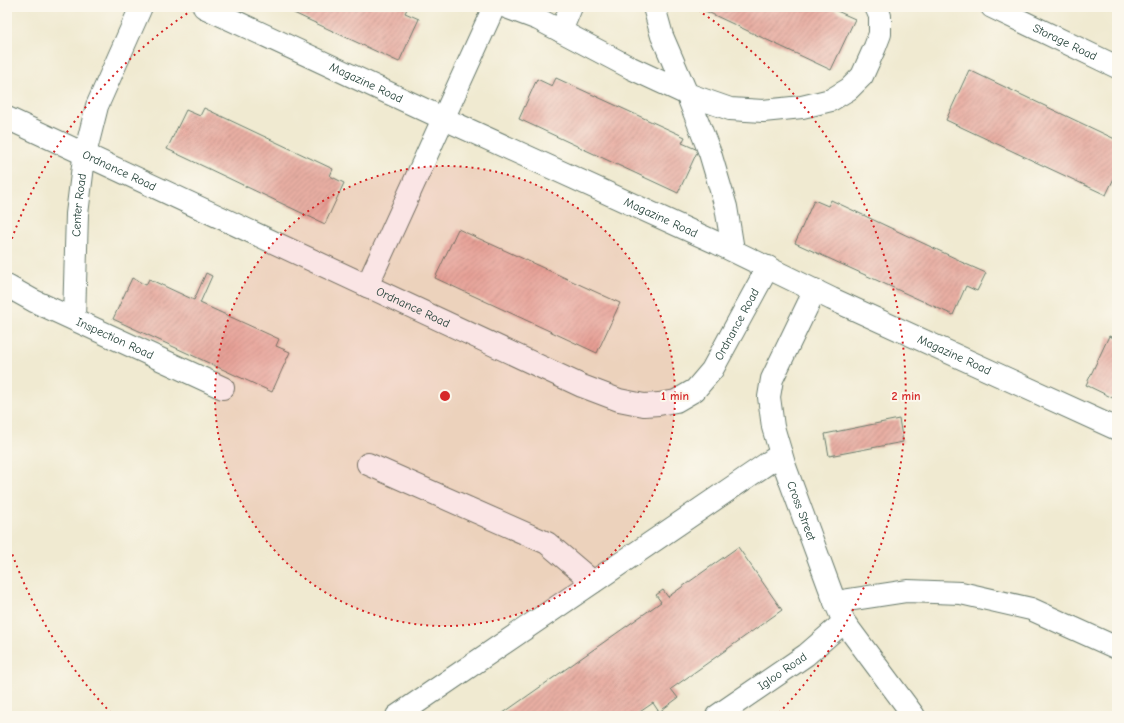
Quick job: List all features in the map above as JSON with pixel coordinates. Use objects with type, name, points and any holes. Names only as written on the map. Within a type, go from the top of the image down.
[{"type":"street","name":"Center Road","points":[[74,319],[78,214],[85,153],[97,106],[141,7]]},
{"type":"street","name":"Magazine Road","points":[[204,7],[733,250],[815,290],[1117,429]]},
{"type":"street","points":[[367,286],[494,7]]},
{"type":"street","points":[[506,7],[561,31],[632,68],[687,94],[730,109],[763,111],[802,107],[831,100],[849,89],[862,76],[876,47],[880,34],[880,16],[876,7]]},
{"type":"street","points":[[561,31],[571,7]]},
{"type":"street","points":[[654,7],[662,36],[687,94],[710,154],[726,207],[733,250]]},
{"type":"street","name":"Storage Road","points":[[992,7],[1117,67]]},
{"type":"street","name":"Ordnance Road","points":[[7,118],[85,153],[582,386],[619,400],[644,405],[659,404],[676,400],[695,390],[712,370],[768,267]]},
{"type":"street","name":"Inspection Road","points":[[7,286],[34,301],[223,388]]},
{"type":"street","name":"Cross Street","points":[[815,290],[772,379],[769,397],[773,427],[780,454],[835,602],[844,622],[914,716]]},
{"type":"street","points":[[397,716],[780,454]]},
{"type":"street","points":[[368,464],[547,543],[593,582]]},
{"type":"street","points":[[835,602],[907,591],[961,593],[1031,609],[1117,648]]},
{"type":"street","name":"Igloo Road","points":[[717,716],[806,655],[844,622]]},
{"type":"building","points":[[281,7],[408,7],[405,13],[419,19],[399,62]]},
{"type":"building","points":[[697,7],[828,7],[855,19],[831,70]]},
{"type":"building","points":[[969,70],[1117,140],[1117,172],[1106,195],[946,120]]},
{"type":"building","points":[[556,78],[685,137],[682,143],[698,150],[678,193],[519,119],[537,79],[552,86]]},
{"type":"building","points":[[204,108],[333,169],[330,176],[344,183],[325,224],[167,149],[186,110],[200,116]]},
{"type":"building","points":[[814,200],[828,206],[831,200],[986,273],[977,291],[966,286],[953,315],[795,243]]},
{"type":"building","points":[[458,229],[620,303],[597,353],[435,278]]},
{"type":"building","points":[[206,273],[212,276],[200,303],[279,339],[276,346],[290,352],[272,392],[113,319],[132,278],[146,285],[149,279],[194,300]]},
{"type":"building","points":[[1109,336],[1117,339],[1117,400],[1086,385]]},
{"type":"building","points":[[899,419],[903,442],[829,456],[825,434]]},
{"type":"building","points":[[738,547],[782,610],[671,689],[678,698],[659,712],[653,703],[634,716],[499,716],[661,602],[656,595],[663,590],[668,597]]}]
